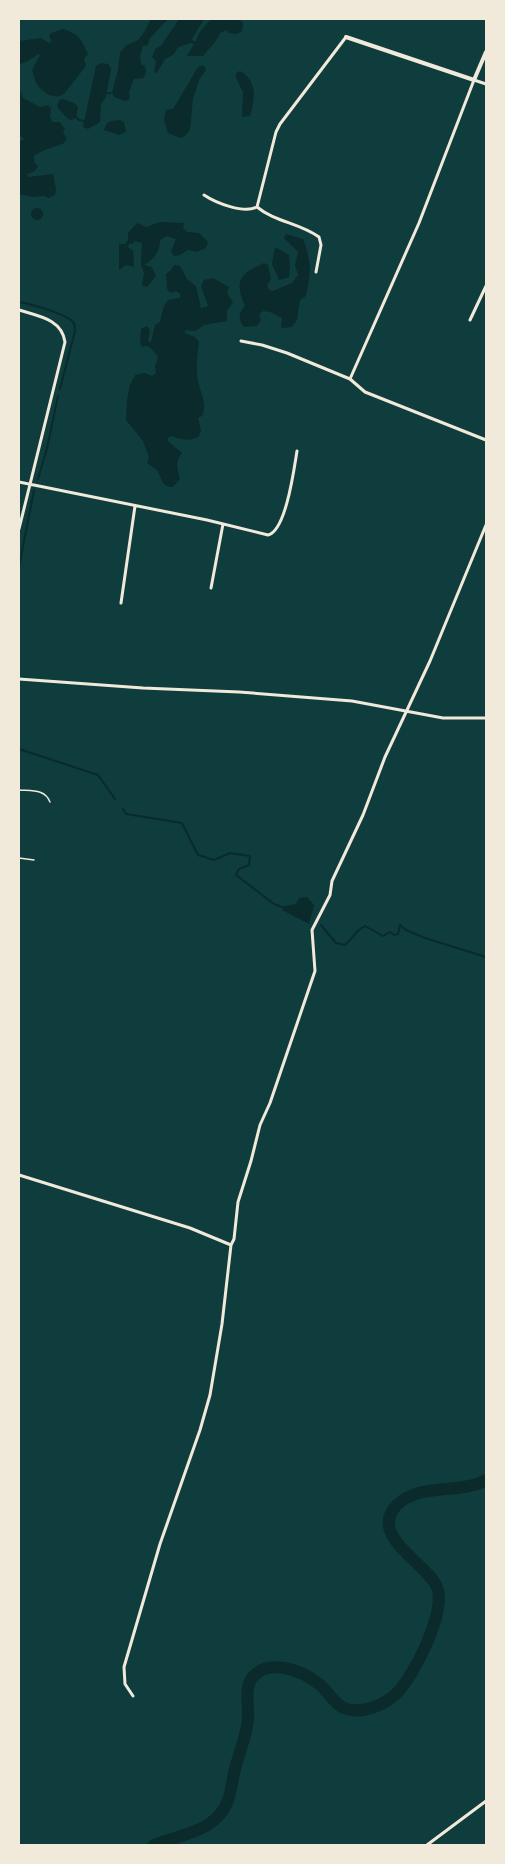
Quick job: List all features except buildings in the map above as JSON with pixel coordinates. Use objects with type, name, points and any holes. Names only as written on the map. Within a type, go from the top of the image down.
[{"type":"street","points":[[256,207],[276,132],[280,124],[346,37],[486,84]]},
{"type":"street","points":[[350,380],[419,223],[486,52]]},
{"type":"street","points":[[204,196],[247,210],[256,207]]},
{"type":"street","points":[[256,207],[264,213],[312,232],[319,237],[321,245],[316,272]]},
{"type":"street","points":[[470,320],[486,286]]},
{"type":"street","points":[[19,310],[51,320],[58,325],[64,336],[65,342],[19,528]]},
{"type":"street","points":[[241,341],[286,352],[350,380],[365,392],[486,440]]},
{"type":"street","points":[[19,482],[222,524],[263,534],[271,534],[279,525],[289,493],[297,451]]},
{"type":"street","points":[[121,603],[135,506]]},
{"type":"street","points":[[211,588],[222,524]]},
{"type":"street","points":[[134,1696],[125,1684],[124,1667],[160,1544],[200,1430],[210,1395],[222,1324],[231,1245],[234,1239],[238,1202],[251,1161],[260,1125],[270,1102],[315,971],[316,957],[312,938],[315,922],[330,895],[332,881],[363,815],[385,757],[430,661],[486,525]]},
{"type":"street","points":[[19,679],[143,688],[239,692],[352,701],[407,710],[443,718],[486,718]]},
{"type":"street","points":[[19,1175],[190,1228],[231,1245]]},
{"type":"street","points":[[426,1845],[486,1801]]},
{"type":"lane","points":[[19,790],[40,792],[48,797],[50,802]]},
{"type":"lane","points":[[19,858],[34,860]]},
{"type":"water","points":[[151,19],[168,19],[150,38],[148,45],[143,46],[140,56],[141,64],[145,66],[146,72],[144,78],[134,79],[129,92],[130,99],[125,101],[114,97],[112,93],[118,70],[120,53],[125,46],[138,40]]},
{"type":"water","points":[[179,19],[204,19],[192,39],[193,41],[196,41],[199,33],[211,19],[237,19],[241,20],[243,24],[242,31],[237,34],[229,33],[226,30],[220,33],[215,42],[203,56],[187,55],[194,45],[192,43],[178,47],[174,54],[165,59],[157,73],[154,72],[156,61],[152,57],[156,48],[161,46]]},
{"type":"water","points":[[63,29],[79,38],[88,54],[84,59],[86,66],[64,94],[61,96],[54,96],[50,95],[38,86],[35,80],[32,70],[40,55],[38,54],[28,61],[20,64],[19,41],[41,38],[49,43],[52,41],[49,36],[51,33]]},
{"type":"water","points":[[101,63],[108,64],[111,69],[106,97],[101,104],[100,122],[88,129],[83,127],[96,66]]},
{"type":"water","points":[[203,65],[206,68],[205,72],[200,78],[193,98],[190,130],[181,138],[168,133],[164,120],[166,110],[173,109],[198,67]]},
{"type":"water","points":[[240,71],[250,80],[254,91],[250,116],[242,117],[243,92],[236,78],[236,73]]},
{"type":"water","points":[[19,88],[23,98],[40,107],[48,105],[51,108],[50,117],[53,122],[60,122],[65,129],[63,133],[67,138],[64,143],[44,150],[34,156],[34,162],[38,166],[35,171],[27,174],[28,177],[53,174],[56,189],[55,195],[49,198],[44,196],[33,197],[19,194],[19,142],[25,139],[19,135]]},
{"type":"water","points":[[63,99],[76,104],[78,108],[76,117],[72,120],[68,119],[57,107],[59,100]]},
{"type":"water","points":[[120,120],[124,122],[126,132],[119,135],[104,130],[108,123]]},
{"type":"water","points":[[37,208],[41,210],[43,214],[41,218],[37,220],[33,218],[31,214],[33,210]]},
{"type":"water","points":[[160,222],[184,223],[183,228],[187,232],[199,233],[208,242],[206,248],[196,252],[188,250],[180,255],[174,256],[171,251],[176,239],[167,236],[160,240],[156,255],[144,265],[152,267],[156,276],[147,287],[142,286],[144,273],[141,265],[142,243],[134,241],[133,244],[129,244],[128,247],[133,251],[134,267],[126,265],[119,270],[119,244],[125,244],[128,240],[128,233],[137,223],[146,227]]},
{"type":"water","points":[[286,234],[303,239],[310,267],[306,296],[300,300],[297,320],[292,327],[281,328],[282,318],[270,312],[263,311],[259,315],[261,320],[257,326],[244,327],[240,319],[240,314],[245,306],[240,290],[240,284],[244,275],[264,263],[268,265],[271,279],[267,285],[269,290],[273,291],[292,283],[298,275],[295,265],[298,252],[284,238]]},
{"type":"water","points":[[275,247],[289,255],[289,277],[279,280],[272,264]]},
{"type":"water","points":[[174,265],[180,266],[187,279],[196,286],[201,308],[208,306],[201,286],[204,280],[213,278],[229,287],[227,292],[233,303],[227,310],[227,321],[204,325],[195,331],[185,330],[185,333],[195,337],[199,342],[197,374],[204,411],[202,416],[198,418],[201,431],[198,437],[188,440],[170,436],[168,438],[168,441],[182,453],[178,459],[177,465],[180,479],[173,487],[169,487],[164,484],[158,472],[147,463],[149,457],[143,441],[126,420],[127,400],[130,385],[135,375],[145,373],[152,376],[156,373],[155,367],[158,357],[149,347],[142,347],[140,342],[141,329],[147,326],[150,330],[148,341],[151,342],[155,325],[160,322],[164,306],[168,300],[180,298],[180,294],[176,291],[171,293],[167,289],[166,274]]},
{"type":"water","points":[[307,897],[314,905],[309,924],[282,910],[285,906],[296,904],[299,898]]},
{"type":"waterway","points":[[107,93],[112,93]]},
{"type":"waterway","points":[[76,117],[79,120],[84,121]]},
{"type":"waterway","points":[[19,302],[67,317],[74,324],[75,331],[60,389]]},
{"type":"waterway","points":[[38,479],[47,448],[58,396]]},
{"type":"waterway","points":[[19,567],[34,490]]},
{"type":"waterway","points":[[19,749],[98,775],[115,799]]},
{"type":"waterway","points":[[123,809],[126,814],[182,823],[198,855],[214,860],[230,853],[250,856],[249,865],[239,869],[236,875],[274,904],[285,908]]},
{"type":"waterway","points":[[321,925],[336,943],[345,945],[362,927],[365,926],[383,936],[390,932],[394,935],[398,934],[400,925],[406,930],[425,938],[486,957]]},
{"type":"waterway","points":[[154,1845],[197,1830],[216,1819],[223,1811],[228,1800],[246,1731],[248,1718],[248,1687],[252,1678],[259,1672],[267,1668],[276,1667],[295,1671],[312,1679],[319,1684],[337,1704],[351,1710],[365,1710],[372,1708],[385,1702],[396,1694],[420,1659],[433,1627],[439,1598],[437,1587],[431,1578],[402,1549],[394,1538],[389,1528],[390,1516],[397,1505],[406,1498],[428,1491],[464,1487],[486,1480]]}]
